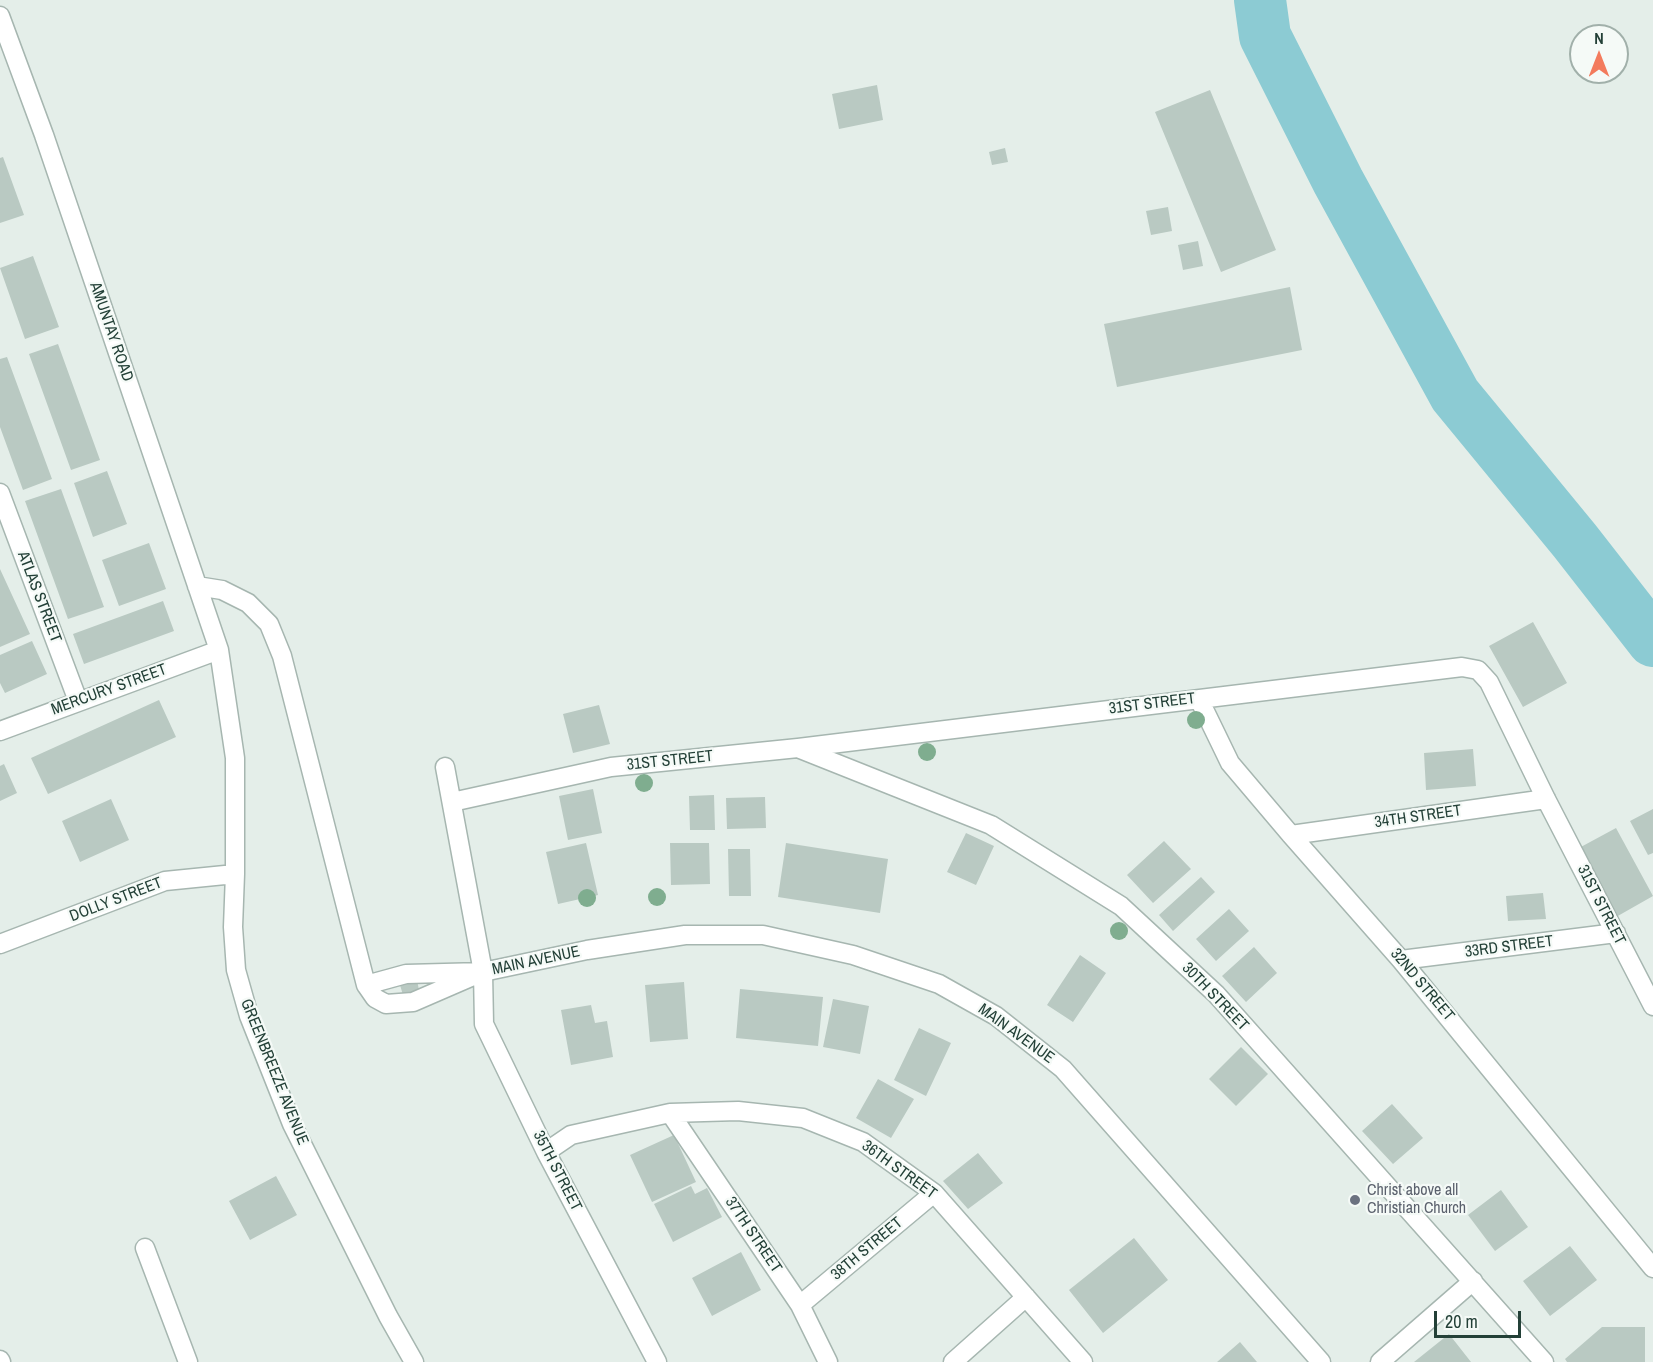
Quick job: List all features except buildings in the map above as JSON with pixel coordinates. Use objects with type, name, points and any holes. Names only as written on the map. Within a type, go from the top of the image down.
[{"type":"street","name":"AMUNTAY ROAD","points":[[0,16],[44,135],[219,650]]},
{"type":"street","name":"ATLAS STREET","points":[[0,493],[78,701]]},
{"type":"street","points":[[196,586],[222,590],[248,603],[269,624],[282,656],[366,985]]},
{"type":"street","name":"MERCURY STREET","points":[[0,731],[219,650]]},
{"type":"street","name":"GREENBREEZE AVENUE","points":[[219,650],[235,758],[233,927],[236,970],[249,1016],[292,1124],[388,1316],[414,1362]]},
{"type":"street","name":"31ST STREET","points":[[452,802],[611,767],[798,748],[1462,667],[1478,669],[1489,682],[1546,799],[1653,1006]]},
{"type":"street","name":"32ND STREET","points":[[1199,699],[1230,763],[1401,960],[1653,1268]]},
{"type":"street","name":"30TH STREET","points":[[798,748],[991,825],[1121,906],[1216,994],[1544,1362]]},
{"type":"street","points":[[445,767],[483,972]]},
{"type":"street","name":"34TH STREET","points":[[1291,835],[1546,799]]},
{"type":"street","name":"DOLLY STREET","points":[[0,944],[165,881],[235,874]]},
{"type":"street","name":"33RD STREET","points":[[1401,960],[1616,933]]},
{"type":"street","name":"MAIN AVENUE","points":[[483,972],[413,1002],[386,1004],[375,998],[366,985],[406,974],[483,972],[588,950],[685,935],[763,935],[853,955],[939,984],[996,1016],[1063,1068],[1321,1362]]},
{"type":"street","name":"35TH STREET","points":[[483,972],[484,1024],[546,1152],[657,1362]]},
{"type":"street","name":"36TH STREET","points":[[546,1152],[572,1135],[670,1113],[738,1111],[803,1118],[863,1143],[934,1193],[1083,1362]]},
{"type":"street","name":"37TH STREET","points":[[670,1113],[800,1305],[828,1362]]},
{"type":"street","name":"38TH STREET","points":[[800,1305],[934,1193]]},
{"type":"street","points":[[145,1248],[188,1362]]},
{"type":"street","points":[[1380,1362],[1473,1281]]},
{"type":"street","points":[[953,1362],[1026,1297]]},
{"type":"waterway","points":[[1260,0],[1265,36],[1338,181],[1455,395],[1575,541],[1653,641]]},
{"type":"place","name":"Christ above all Christian Church","points":[[1355,1200]]}]
